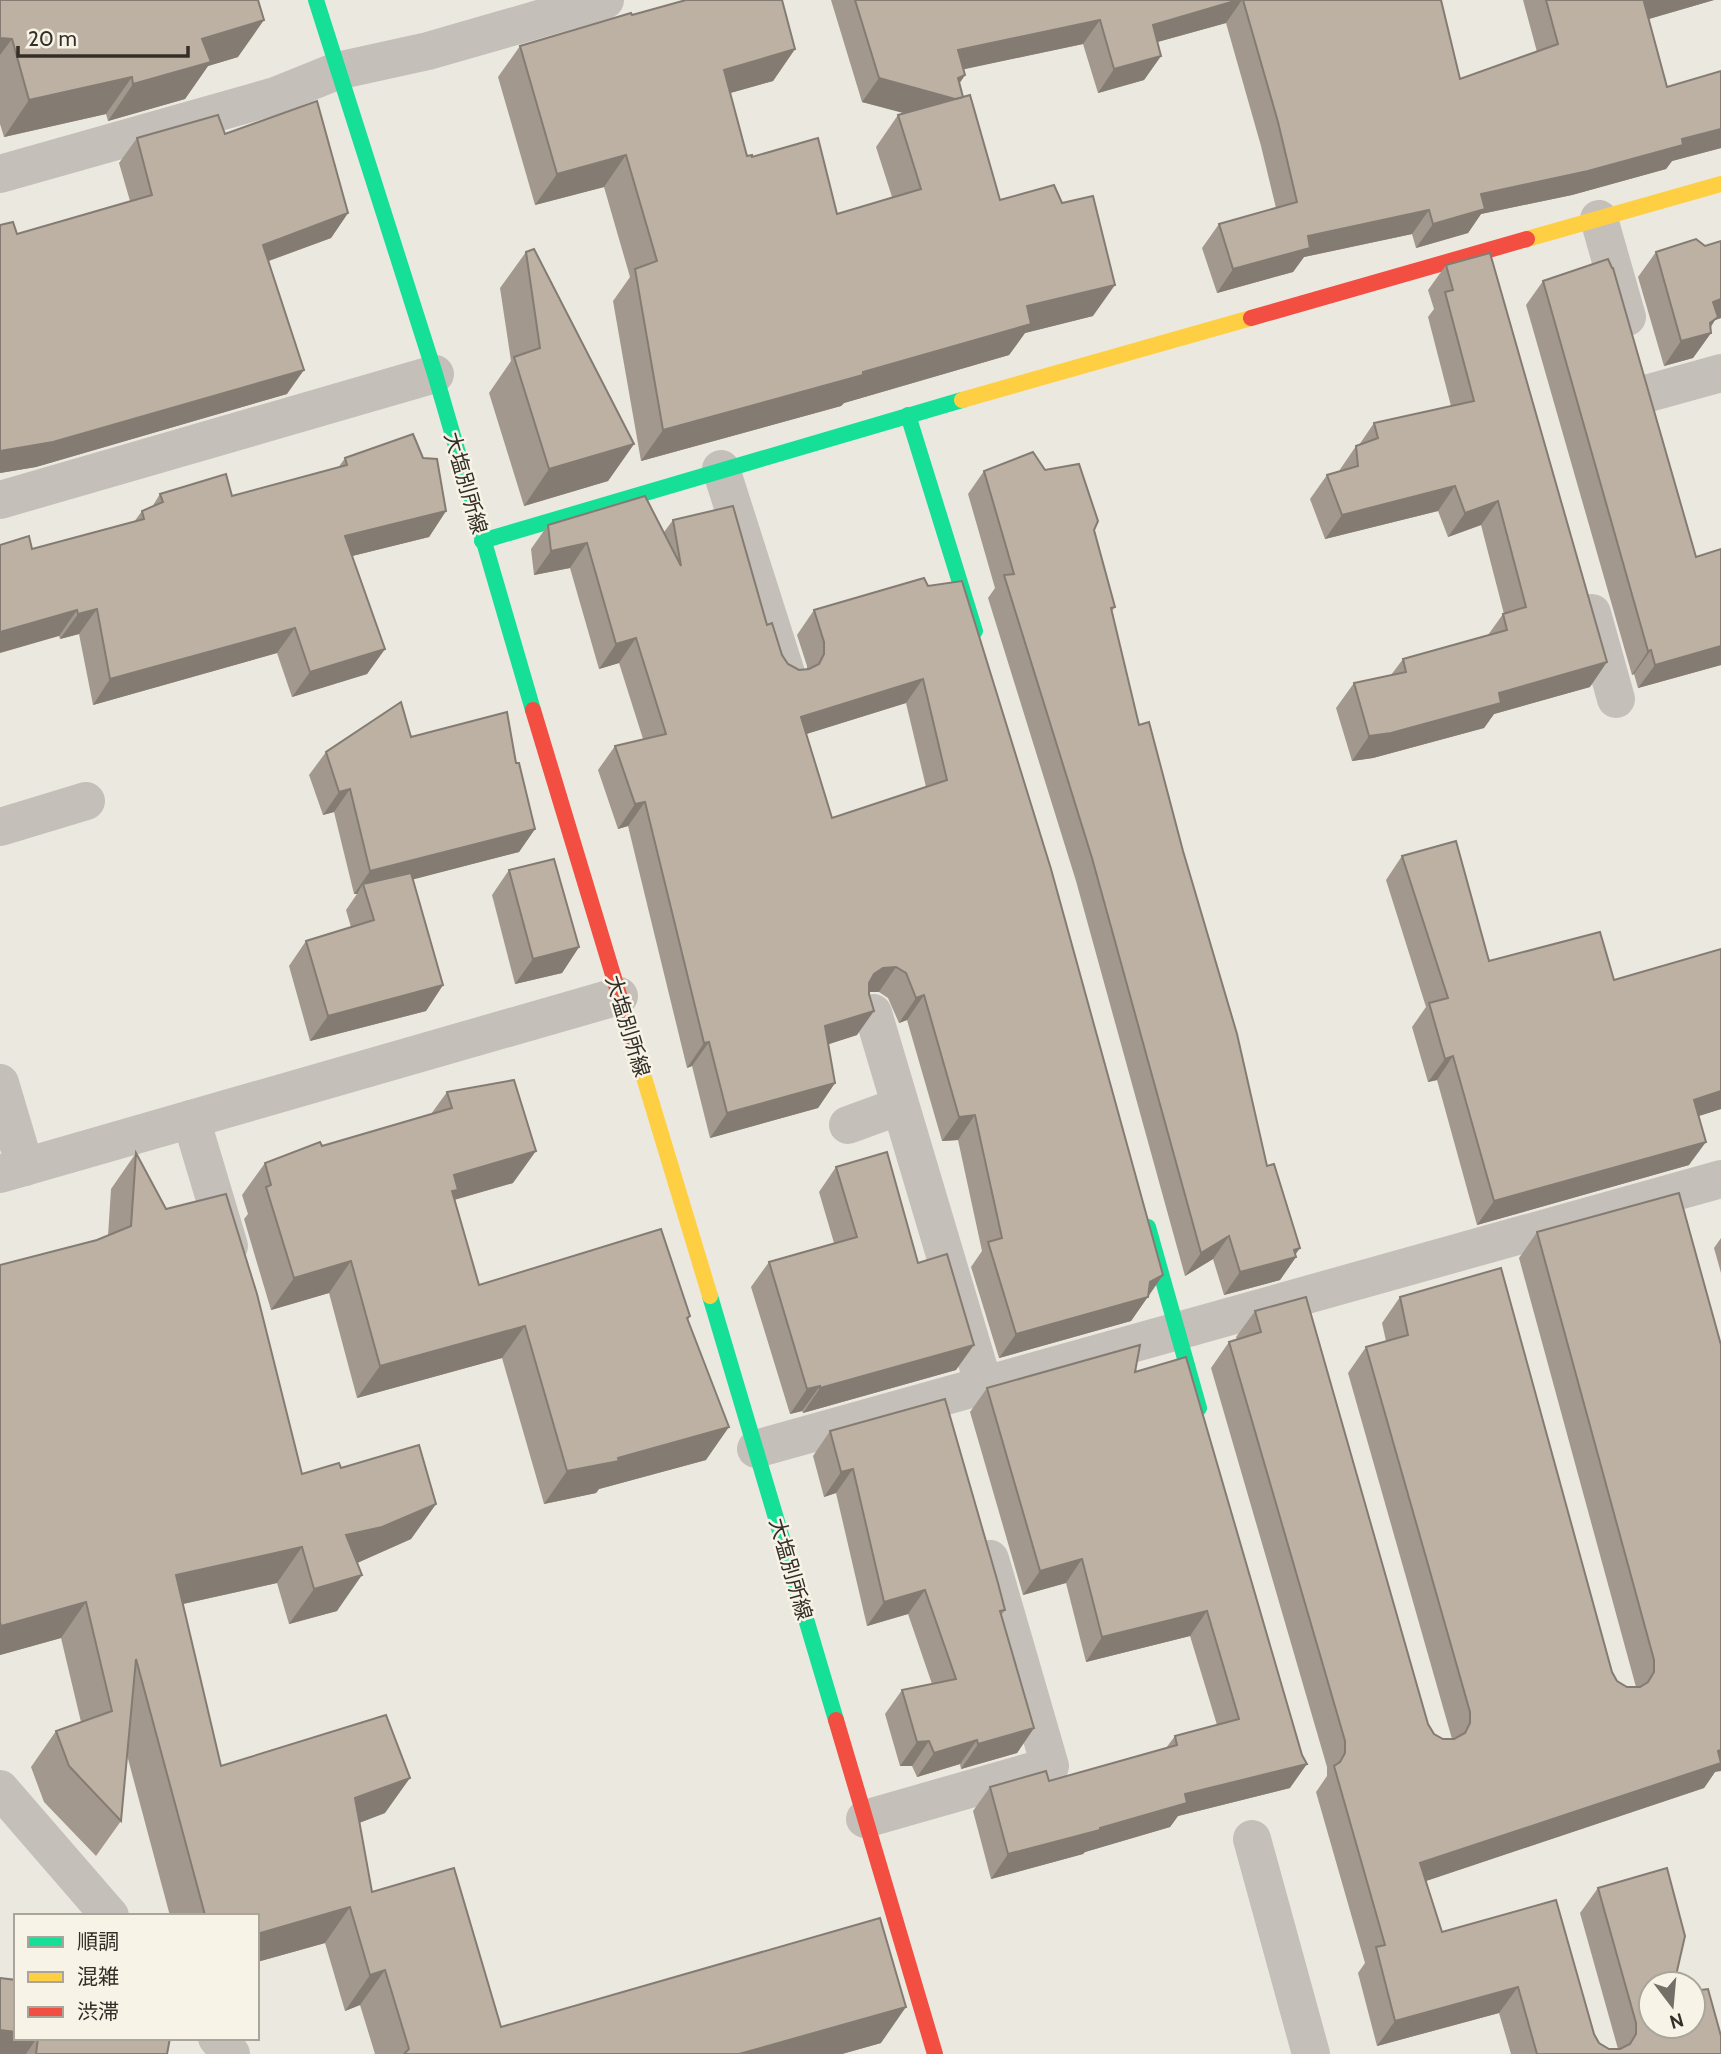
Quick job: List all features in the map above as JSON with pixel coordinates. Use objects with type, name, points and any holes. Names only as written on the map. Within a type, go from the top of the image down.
[{"type":"main road","name":"大塩別所線","points":[[316,0],[435,374],[482,541],[935,2054]]},
{"type":"main road","points":[[482,541],[908,415],[1492,264],[1600,219],[1721,184]]},
{"type":"main road","points":[[908,415],[981,650]]},
{"type":"main road","points":[[1144,1210],[1204,1425]]},
{"type":"street","points":[[0,174],[275,96],[337,71],[428,51],[605,0]]},
{"type":"street","points":[[1600,219],[1646,383],[1721,373]]},
{"type":"street","points":[[0,500],[435,374]]},
{"type":"street","points":[[721,470],[786,673]]},
{"type":"street","points":[[1582,580],[1616,699]]},
{"type":"street","points":[[0,827],[86,801]]},
{"type":"street","points":[[0,1083],[12,1171],[619,996]]},
{"type":"street","points":[[873,1013],[984,1386]]},
{"type":"street","points":[[848,1125],[900,1106]]},
{"type":"street","points":[[191,1119],[239,1279]]},
{"type":"street","points":[[756,1449],[1177,1332],[1307,1309],[1492,1243],[1721,1179]]},
{"type":"street","points":[[1675,1191],[1686,1229]]},
{"type":"street","points":[[1492,1243],[1502,1283]]},
{"type":"street","points":[[943,1396],[954,1436]]},
{"type":"street","points":[[865,1819],[1050,1766],[981,1529]]},
{"type":"street","points":[[0,1788],[108,1914]]},
{"type":"street","points":[[1252,1839],[1311,2054]]},
{"type":"street","points":[[219,2040],[231,2054]]},
{"type":"building","points":[[0,0],[258,0],[264,20],[202,39],[211,62],[133,84],[132,77],[29,100],[12,39],[0,38]]},
{"type":"building","points":[[686,0],[782,0],[795,49],[724,70],[747,156],[752,157],[818,138],[837,214],[921,189],[898,115],[970,95],[1000,200],[1054,185],[1062,203],[1093,196],[1115,285],[1027,306],[1031,324],[863,372],[863,375],[663,430],[635,269],[657,261],[626,155],[557,174],[520,46],[631,13],[632,15]]},
{"type":"building","points":[[855,0],[1238,0],[1153,25],[1161,56],[1114,69],[1100,20],[958,50],[965,75],[958,78],[963,97],[955,99],[879,78]]},
{"type":"building","points":[[1243,0],[1441,0],[1460,79],[1558,44],[1546,0],[1650,0],[1644,2],[1667,87],[1721,71],[1721,129],[1682,139],[1683,145],[1588,171],[1481,194],[1485,209],[1433,224],[1429,210],[1308,236],[1310,248],[1233,269],[1219,224],[1297,202],[1278,122]]},
{"type":"building","points":[[317,101],[348,213],[263,245],[304,370],[53,442],[0,451],[0,225],[13,222],[17,234],[152,195],[137,138],[218,115],[225,134]]},
{"type":"building","points":[[1696,239],[1705,246],[1721,241],[1721,299],[1713,302],[1718,317],[1710,323],[1711,333],[1681,341],[1656,252]]},
{"type":"building","points":[[534,249],[634,444],[549,469],[514,357],[540,348],[526,252]]},
{"type":"building","points":[[1490,253],[1607,662],[1499,693],[1501,703],[1391,733],[1369,736],[1354,683],[1406,672],[1403,659],[1507,630],[1503,614],[1526,607],[1498,501],[1465,513],[1455,486],[1342,515],[1327,475],[1358,466],[1356,446],[1378,438],[1374,423],[1474,401],[1445,292],[1453,290],[1446,265]]},
{"type":"building","points":[[1608,259],[1613,268],[1696,557],[1721,549],[1721,646],[1655,665],[1651,650],[1648,651],[1543,281]]},
{"type":"building","points":[[413,434],[423,458],[437,459],[446,511],[345,536],[385,649],[310,672],[295,628],[110,679],[97,609],[78,614],[77,610],[0,632],[0,545],[29,536],[32,549],[144,519],[142,511],[163,502],[160,494],[226,474],[232,496],[347,465],[345,458]]},
{"type":"building","points":[[1033,452],[1045,470],[1079,464],[1098,521],[1094,530],[1115,607],[1111,608],[1139,725],[1149,722],[1183,851],[1237,1034],[1267,1166],[1274,1164],[1300,1248],[1294,1250],[1296,1257],[1240,1272],[1229,1236],[1201,1253],[1092,858],[1004,575],[1014,574],[984,471]]},
{"type":"building","points":[[645,496],[681,566],[673,520],[733,506],[767,625],[772,623],[782,655],[788,664],[799,670],[819,664],[824,654],[824,642],[814,610],[924,578],[928,586],[962,581],[1051,869],[1163,1275],[1150,1282],[1148,1297],[1016,1334],[988,1242],[1002,1238],[975,1115],[959,1117],[924,995],[916,998],[906,973],[896,967],[883,968],[874,974],[869,983],[874,1011],[825,1026],[835,1083],[727,1113],[709,1042],[704,1043],[645,802],[635,804],[615,746],[666,734],[636,638],[616,644],[587,543],[551,551],[548,525]],"holes":[[[923,679],[947,780],[832,818],[801,717]]]},
{"type":"building","points":[[401,702],[411,737],[507,712],[516,763],[519,763],[535,829],[370,871],[350,789],[339,792],[326,752]]},
{"type":"building","points":[[1456,841],[1489,961],[1600,932],[1614,980],[1721,949],[1721,1091],[1694,1100],[1706,1142],[1494,1201],[1453,1056],[1445,1059],[1429,1003],[1448,998],[1402,856]]},
{"type":"building","points":[[554,859],[579,947],[533,959],[509,870]]},
{"type":"building","points":[[411,873],[443,985],[328,1016],[306,941],[374,920],[363,884]]},
{"type":"building","points":[[514,1080],[536,1151],[454,1175],[458,1190],[452,1191],[479,1285],[661,1229],[690,1316],[687,1318],[729,1427],[618,1458],[619,1461],[567,1471],[525,1326],[380,1366],[351,1261],[294,1278],[266,1187],[271,1185],[265,1163],[320,1142],[322,1146],[452,1108],[447,1092]]},
{"type":"building","points":[[887,1152],[918,1263],[947,1254],[974,1345],[820,1388],[807,1389],[769,1262],[857,1237],[836,1167]]},
{"type":"building","points":[[136,1153],[166,1209],[226,1194],[257,1294],[302,1474],[339,1463],[341,1468],[419,1445],[436,1504],[382,1527],[346,1535],[362,1575],[314,1589],[302,1547],[176,1575],[221,1766],[386,1715],[410,1778],[355,1798],[372,1892],[454,1868],[501,2027],[880,1918],[906,2007],[739,2054],[404,2054],[409,2049],[385,1970],[370,1975],[350,1907],[259,1933],[259,1914],[205,1914],[136,1659],[121,1821],[69,1766],[56,1731],[112,1711],[86,1602],[1,1626],[0,1622],[0,1265],[97,1240],[131,1226]]},
{"type":"building","points":[[1679,1193],[1721,1345],[1721,1750],[1718,1751],[1721,1763],[1420,1863],[1442,1932],[1556,1900],[1594,2034],[1599,2043],[1609,2049],[1620,2049],[1630,2044],[1636,2034],[1636,2023],[1598,1888],[1667,1868],[1685,1936],[1677,1970],[1637,1970],[1637,2040],[1707,2040],[1708,1989],[1721,2036],[1721,2054],[1537,2054],[1518,1987],[1395,2021],[1376,1947],[1385,1945],[1334,1766],[1345,1753],[1345,1741],[1229,1342],[1261,1332],[1255,1311],[1306,1297],[1428,1724],[1434,1734],[1443,1739],[1454,1739],[1465,1733],[1470,1723],[1470,1712],[1366,1347],[1408,1335],[1400,1297],[1501,1268],[1612,1672],[1617,1681],[1627,1687],[1640,1687],[1648,1682],[1654,1672],[1654,1660],[1537,1232]]},
{"type":"building","points":[[1140,1345],[1135,1372],[1186,1357],[1302,1755],[1307,1764],[1185,1794],[1187,1803],[1100,1830],[1008,1854],[990,1787],[1046,1771],[1049,1781],[1177,1745],[1175,1736],[1239,1719],[1207,1611],[1102,1637],[1082,1559],[1040,1571],[987,1388]]},
{"type":"building","points":[[945,1399],[998,1583],[1005,1610],[1000,1611],[1034,1728],[978,1744],[977,1740],[934,1753],[929,1741],[917,1742],[902,1690],[956,1679],[925,1590],[884,1602],[853,1469],[841,1472],[830,1431]]},
{"type":"building","points":[[0,1978],[14,1980],[14,2032],[0,2030]]},
{"type":"building","points":[[38,2040],[170,2040],[167,2054],[36,2054]]},
{"type":"traffic: fast","points":[[316,0],[435,374],[533,710]]},
{"type":"traffic: fast","points":[[482,541],[962,400]]},
{"type":"traffic: fast","points":[[908,415],[975,631]]},
{"type":"traffic: fast","points":[[1148,1227],[1199,1408]]},
{"type":"traffic: fast","points":[[710,1296],[836,1720]]},
{"type":"traffic: slow","points":[[1527,239],[1721,184]]},
{"type":"traffic: slow","points":[[962,400],[1251,318]]},
{"type":"traffic: slow","points":[[639,1061],[710,1296]]},
{"type":"traffic: jam","points":[[1251,318],[1527,239]]},
{"type":"traffic: jam","points":[[533,710],[639,1061]]},
{"type":"traffic: jam","points":[[836,1720],[935,2054]]}]
